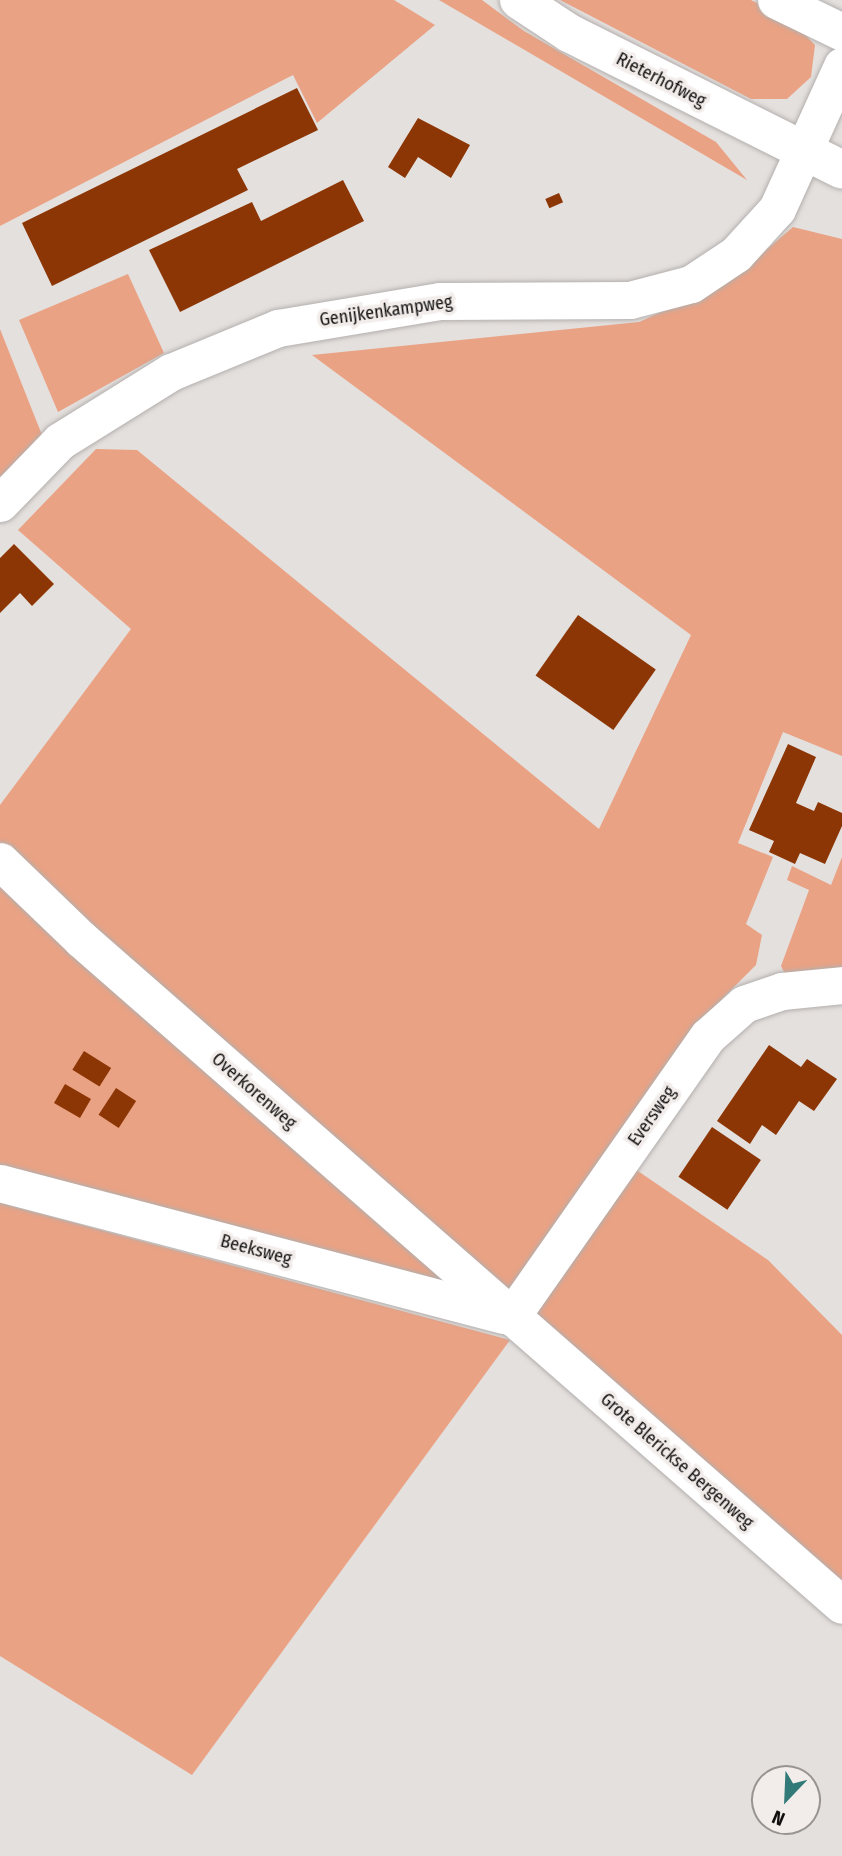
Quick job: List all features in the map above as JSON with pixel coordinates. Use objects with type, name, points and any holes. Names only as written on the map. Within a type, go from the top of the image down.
[{"type":"main road","name":"Rieterhofweg","points":[[519,0],[569,33],[805,154],[842,170]]},
{"type":"street","points":[[776,0],[842,33]]},
{"type":"street","name":"Genijkenkampweg","points":[[0,503],[71,434],[171,372],[278,328],[440,300],[630,300],[691,284],[736,254],[777,209],[805,154],[842,66]]},
{"type":"street","name":"Overkorenweg","points":[[0,861],[92,948],[511,1317]]},
{"type":"street","name":"Eversweg","points":[[511,1317],[708,1036],[744,1004],[782,991],[842,985]]},
{"type":"street","name":"Beeksweg","points":[[0,1183],[511,1317]]},
{"type":"street","name":"Grote Blerickse Bergenweg","points":[[511,1317],[842,1605]]},
{"type":"shaded area","points":[[0,0],[394,0],[435,25],[317,123],[293,75],[0,226]]},
{"type":"shaded area","points":[[439,0],[482,0],[524,31],[716,142],[747,180]]},
{"type":"shaded area","points":[[560,0],[751,0],[790,19],[815,45],[811,77],[787,99],[751,99]]},
{"type":"shaded area","points":[[793,227],[842,239],[842,756],[783,732],[738,843],[773,857],[746,924],[762,935],[756,965],[723,998],[510,1297],[0,844],[0,805],[131,629],[18,530],[96,449],[137,450],[599,829],[691,635],[312,355],[639,322],[730,281]]},
{"type":"shaded area","points":[[128,274],[164,353],[58,412],[19,320]]},
{"type":"shaded area","points":[[0,329],[44,440],[0,486]]},
{"type":"shaded area","points":[[842,857],[842,975],[785,974],[781,966],[809,890],[787,880],[792,866],[831,885]]},
{"type":"shaded area","points":[[0,875],[437,1269],[444,1288],[0,1167]]},
{"type":"shaded area","points":[[635,1169],[768,1260],[842,1335],[842,1582],[529,1314]]},
{"type":"shaded area","points":[[0,1203],[510,1340],[192,1775],[0,1656]]},
{"type":"building","points":[[297,88],[318,130],[237,169],[248,190],[52,286],[22,223]]},
{"type":"building","points":[[418,118],[470,145],[451,178],[418,157],[405,178],[388,167]]},
{"type":"building","points":[[343,180],[364,221],[180,312],[149,250],[252,202],[261,221]]},
{"type":"building","points":[[559,193],[563,202],[549,208],[545,199]]},
{"type":"building","points":[[14,544],[54,584],[32,606],[20,593],[0,613],[0,558]]},
{"type":"building","points":[[578,615],[656,669],[613,730],[536,676]]},
{"type":"building","points":[[788,744],[816,757],[796,803],[814,811],[818,802],[842,813],[842,826],[825,864],[800,853],[795,864],[769,852],[774,841],[749,830]]},
{"type":"building","points":[[769,1045],[801,1067],[807,1059],[837,1079],[814,1111],[799,1101],[776,1135],[762,1125],[750,1144],[717,1121]]},
{"type":"building","points":[[84,1051],[111,1068],[99,1087],[72,1070]]},
{"type":"building","points":[[65,1084],[91,1099],[80,1118],[54,1103]]},
{"type":"building","points":[[116,1088],[136,1101],[119,1128],[99,1115]]},
{"type":"building","points":[[712,1127],[761,1160],[727,1210],[678,1177]]}]
